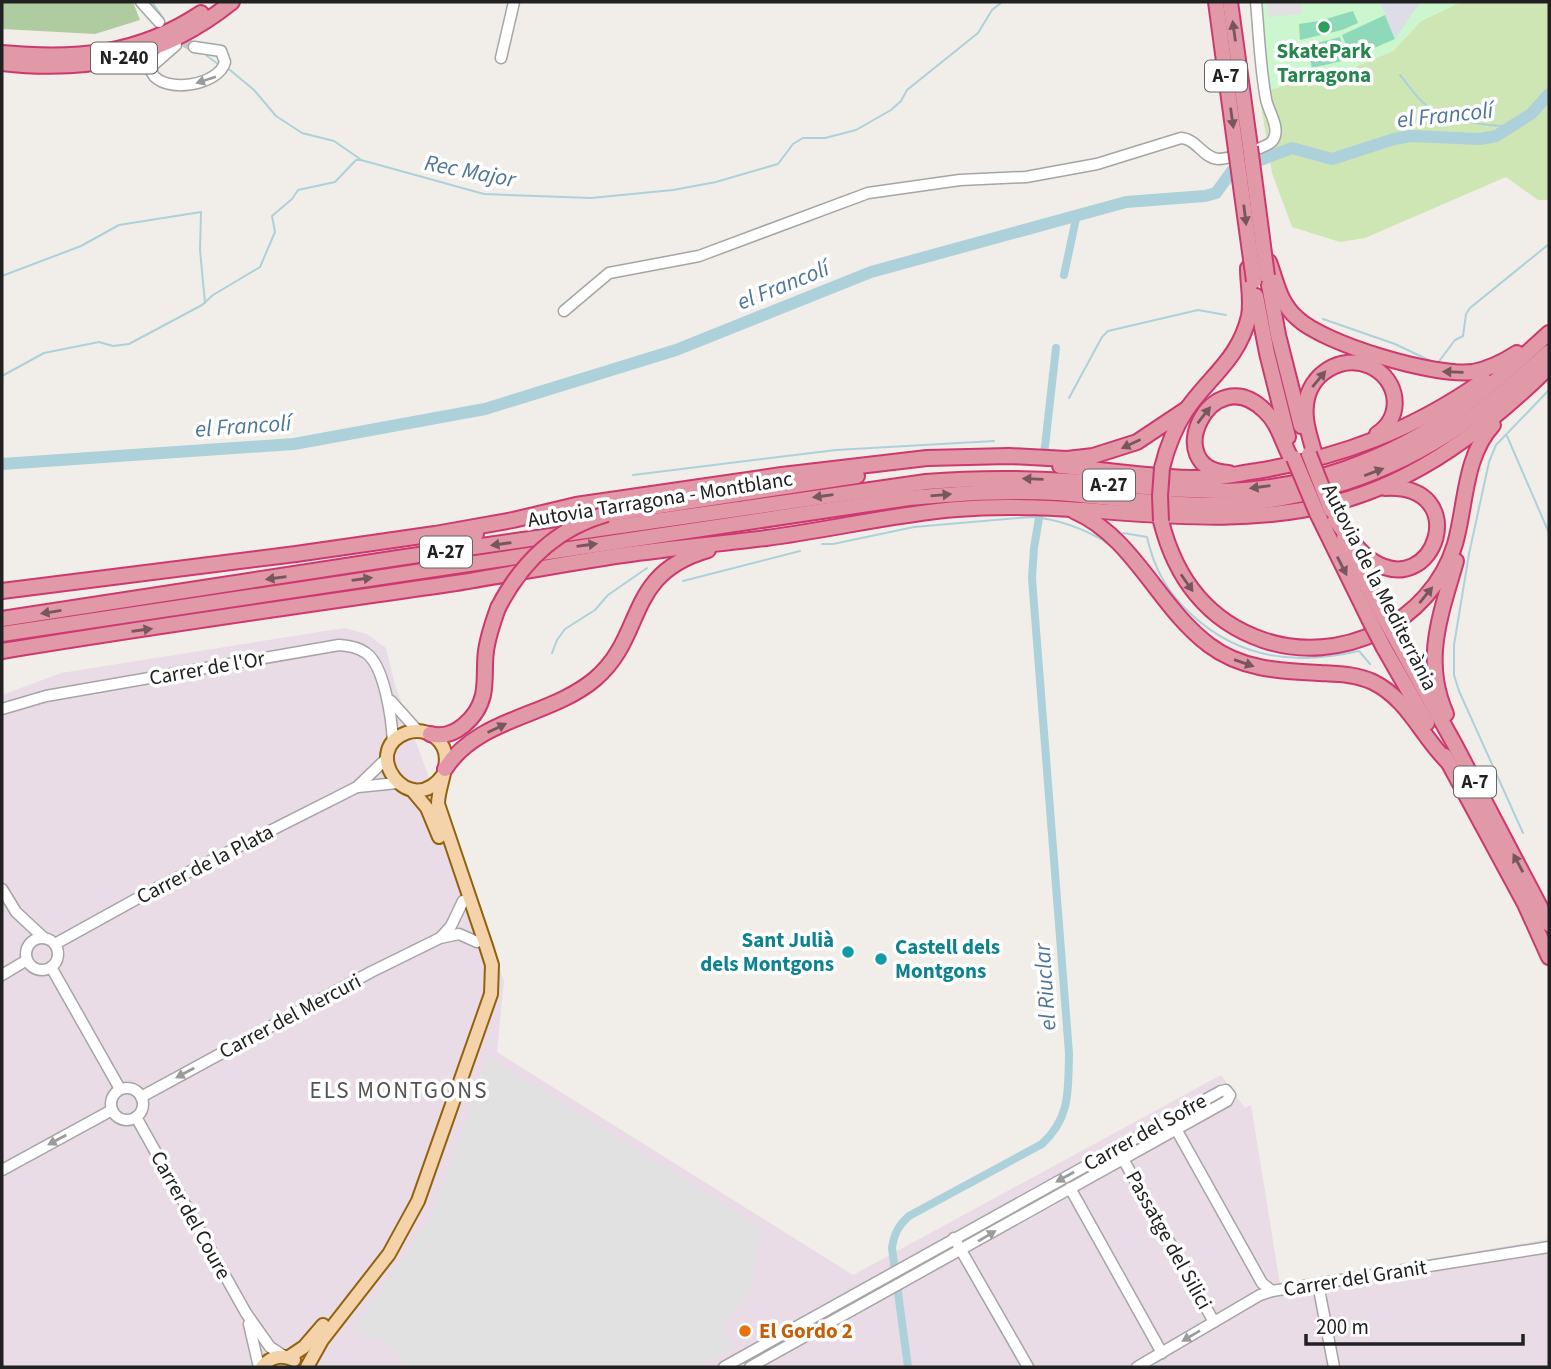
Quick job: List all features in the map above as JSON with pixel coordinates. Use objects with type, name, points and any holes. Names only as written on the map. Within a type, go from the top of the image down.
[{"type":"highway","name":"N-240","points":[[2,53],[65,57],[116,50],[173,29],[216,2]]},
{"type":"highway","name":"N-240","points":[[2,63],[65,67],[116,60],[165,43],[211,18],[232,2]]},
{"type":"highway","name":"Autovia de la Mediterrània","points":[[1216,2],[1265,250],[1261,279],[1274,385],[1294,462],[1328,515],[1448,762],[1525,904],[1549,957]]},
{"type":"highway","name":"Autovia de la Mediterrània","points":[[1230,2],[1250,253],[1261,279],[1292,395],[1321,472],[1328,515]]},
{"type":"highway","points":[[176,46],[211,18]]},
{"type":"highway","points":[[1517,353],[1484,369],[1452,372],[1426,368],[1345,344],[1318,333],[1298,320],[1261,279],[1238,347],[1226,365],[1188,408],[1171,439],[1162,468],[1161,521],[1182,577],[1198,598],[1222,619],[1237,629],[1267,641],[1296,648],[1325,648],[1353,642],[1383,631],[1418,605],[1450,558],[1474,459],[1487,431],[1549,368]]},
{"type":"highway","points":[[879,465],[1007,464],[1208,478],[1304,462],[1370,443],[1427,416],[1482,381],[1549,326]]},
{"type":"highway","name":"A-27","points":[[1321,472],[1388,451],[1436,426],[1474,398],[1549,333]]},
{"type":"highway","name":"Autovia Tarragona - Montblanc","points":[[2,634],[909,498],[983,492],[1056,493],[1186,504],[1261,501],[1294,496],[1352,480],[1416,453],[1477,413],[1549,352]]},
{"type":"highway","points":[[1312,453],[1306,409],[1309,392],[1314,383],[1327,369],[1363,364],[1381,373],[1388,381],[1395,398],[1394,415],[1385,429],[1338,453]]},
{"type":"highway","points":[[2,651],[522,573],[620,555],[764,538],[883,518],[959,509],[1066,508],[1198,517],[1253,517],[1304,510],[1370,491],[1410,474],[1455,447],[1549,368]]},
{"type":"highway","points":[[1241,473],[1212,468],[1201,458],[1195,446],[1196,427],[1202,415],[1211,405],[1224,399],[1246,400],[1265,410],[1294,462]]},
{"type":"highway","points":[[2,591],[266,559],[513,520],[576,505],[782,475],[954,457],[1093,456],[1137,442],[1188,408]]},
{"type":"highway","points":[[424,732],[440,736],[457,730],[472,718],[484,692],[488,640],[498,608],[516,578],[542,549],[572,528],[607,514],[924,466]]},
{"type":"highway","name":"Autovia Tarragona - Montblanc","points":[[2,619],[398,558],[926,482],[1037,479],[1219,491],[1287,484],[1321,472]]},
{"type":"highway","points":[[1455,746],[1436,689],[1433,663],[1436,635],[1461,539],[1468,485]]},
{"type":"highway","points":[[1328,515],[1362,553],[1379,565],[1399,569],[1418,563],[1430,551],[1437,535],[1437,521],[1432,508],[1419,495],[1407,489],[1370,491]]},
{"type":"highway","points":[[1066,508],[1103,527],[1183,622],[1211,647],[1237,661],[1264,669],[1342,674],[1373,682],[1400,702],[1432,747],[1448,762]]},
{"type":"highway","points":[[398,558],[513,520]]},
{"type":"highway","points":[[620,555],[727,530],[741,523]]},
{"type":"highway","points":[[444,772],[459,750],[469,742],[570,696],[599,676],[618,652],[643,597],[667,570],[702,552],[764,538]]},
{"type":"highway","points":[[149,612],[328,601]]},
{"type":"highway","name":"Autovia de la Mediterrània","points":[[1390,645],[1455,746],[1549,924]]},
{"type":"main road","points":[[260,1367],[273,1358],[296,1354],[314,1337],[369,1268],[400,1222],[413,1195],[481,1002],[485,972],[482,953],[427,808],[412,790],[397,783],[389,769],[387,758],[393,743],[404,733],[424,732],[444,748],[446,757],[438,804],[492,965],[491,995],[434,1159],[410,1219],[381,1265],[304,1367],[286,1357]]},
{"type":"main road","points":[[412,790],[428,788],[444,772]]},
{"type":"street","points":[[141,2],[159,22]]},
{"type":"street","points":[[500,58],[514,2]]},
{"type":"street","points":[[564,311],[608,273],[699,256],[868,193],[960,180],[1026,177],[1097,164],[1181,138],[1192,141],[1217,159],[1266,147],[1274,139],[1276,129],[1266,100],[1256,2]]},
{"type":"street","points":[[176,46],[152,66],[152,73],[159,82],[173,85],[194,83],[220,74],[225,62],[221,51],[194,47]]},
{"type":"street","name":"Carrer de l'Or","points":[[2,709],[46,696],[339,645],[368,653],[387,695],[397,709],[424,732]]},
{"type":"street","name":"Carrer de l'Or","points":[[387,695],[393,743]]},
{"type":"street","name":"Carrer de la Plata","points":[[55,944],[149,892],[357,787],[387,758]]},
{"type":"street","name":"Carrer de la Plata","points":[[357,787],[397,783]]},
{"type":"street","points":[[2,889],[16,912],[28,945],[27,960],[41,970],[51,967],[58,955],[55,944],[44,938],[16,912]]},
{"type":"street","name":"Carrer del Mercuri","points":[[141,1097],[440,937],[451,926],[463,901]]},
{"type":"street","points":[[440,937],[459,934],[477,942]]},
{"type":"street","points":[[28,945],[36,939],[44,938]]},
{"type":"street","points":[[2,975],[27,960]]},
{"type":"street","points":[[51,967],[120,1089]]},
{"type":"street","points":[[120,1089],[134,1089],[141,1097],[142,1110],[136,1117],[126,1120],[112,1110],[111,1100],[120,1089]]},
{"type":"street","name":"Carrer del Sofre","points":[[724,1367],[1162,1122],[1221,1091],[1226,1090],[1230,1095],[1227,1101],[750,1367]]},
{"type":"street","points":[[2,1170],[112,1110]]},
{"type":"street","name":"Carrer del Coure","points":[[136,1117],[246,1313],[270,1347],[286,1357]]},
{"type":"street","points":[[1176,1129],[1262,1283],[1272,1291]]},
{"type":"street","name":"Passatge del Silici","points":[[1123,1159],[1214,1322]]},
{"type":"street","points":[[1070,1188],[1162,1353]]},
{"type":"street","points":[[954,1238],[1028,1367]]},
{"type":"street","name":"Carrer del Granit","points":[[1137,1367],[1260,1295],[1272,1291],[1549,1247]]},
{"type":"street","points":[[1318,1284],[1334,1367]]},
{"type":"street","name":"Carrer del Coure","points":[[246,1313],[260,1367]]},
{"type":"shaded area","points":[[1267,2],[1301,2],[1302,14],[1268,17]]},
{"type":"shaded area","points":[[1380,2],[1420,2],[1395,39]]},
{"type":"shaded area","points":[[344,628],[367,634],[386,648],[395,685],[504,981],[497,1052],[853,1275],[1221,1075],[1245,1108],[1251,1105],[1280,1284],[1549,1239],[1549,1367],[2,1367],[2,695],[61,673]]},
{"type":"shaded area","points":[[489,1057],[761,1227],[751,1290],[722,1327],[733,1348],[699,1367],[411,1367],[388,1343],[352,1332],[432,1216]]},
{"type":"green space","points":[[2,2],[133,2],[140,20],[95,34],[2,29]]},
{"type":"green space","points":[[1249,2],[1461,2],[1421,21],[1393,51],[1333,76],[1311,78],[1259,93]]},
{"type":"green space","points":[[1461,2],[1549,2],[1549,200],[1538,200],[1506,177],[1365,238],[1340,242],[1292,227],[1272,173],[1259,93],[1311,78],[1333,76],[1393,51],[1421,21]]},
{"type":"green space","name":"SkatePark Tarragona","points":[[1353,11],[1358,23],[1342,30],[1300,40],[1299,24]]},
{"type":"green space","points":[[1385,15],[1395,39],[1351,58],[1342,35]]},
{"type":"green space","points":[[1340,37],[1346,60],[1312,68],[1306,46]]},
{"type":"waterway","points":[[152,2],[163,18]]},
{"type":"waterway","name":"Rec Major","points":[[2,376],[44,353],[99,342],[113,346],[129,344],[202,305],[213,295],[260,267],[275,232],[272,216],[292,199],[298,190],[335,182],[356,160],[484,194],[591,198],[673,190],[716,182],[778,164],[793,144],[803,138],[825,138],[856,130],[891,110],[901,101],[907,90],[978,33],[992,10],[1002,2]]},
{"type":"waterway","points":[[207,56],[218,64]]},
{"type":"waterway","points":[[230,70],[254,90],[276,116],[302,133],[334,141],[360,159]]},
{"type":"waterway","name":"Rec Major","points":[[1400,75],[1419,99],[1446,115],[1468,122],[1514,126]]},
{"type":"waterway","name":"el Francolí","points":[[2,464],[294,444],[485,409],[676,350],[871,272],[1126,202],[1216,193],[1232,171],[1292,148],[1332,159],[1411,136],[1480,139],[1496,136],[1531,114],[1549,94]]},
{"type":"waterway","points":[[2,276],[81,246],[119,225],[201,212],[200,250],[205,303]]},
{"type":"waterway","name":"el Riuclar","points":[[1064,275],[1077,214]]},
{"type":"waterway","points":[[1323,319],[1395,344],[1437,364],[1455,340],[1463,336],[1466,314],[1470,308],[1549,244]]},
{"type":"waterway","points":[[1069,398],[1102,337],[1108,331],[1198,310],[1226,315]]},
{"type":"waterway","name":"el Riuclar","points":[[1044,455],[1056,348]]},
{"type":"waterway","points":[[1523,833],[1459,691],[1454,675],[1454,645],[1469,554],[1489,462],[1496,445],[1549,390]]},
{"type":"waterway","points":[[1507,436],[1549,533]]},
{"type":"waterway","points":[[633,475],[836,450],[994,441]]},
{"type":"waterway","name":"el Riuclar","points":[[908,1367],[892,1248],[899,1227],[909,1216],[1042,1144],[1058,1124],[1066,1102],[1069,1053],[1032,578],[1040,512]]},
{"type":"waterway","points":[[822,544],[914,527],[1031,517],[1072,526],[1111,545]]},
{"type":"waterway","points":[[1123,533],[1147,537],[1158,570],[1175,598],[1192,615],[1230,642],[1250,650],[1292,658],[1314,658],[1359,651],[1370,664]]},
{"type":"waterway","points":[[683,581],[800,551]]},
{"type":"waterway","points":[[552,653],[565,629],[595,610],[608,595],[647,568]]},
{"type":"tunnel","points":[[171,35],[194,47]]},
{"type":"place","name":"SkatePark Tarragona","points":[[1324,27]]},
{"type":"place","name":"Sant Julià dels Montgons","points":[[848,952]]},
{"type":"place","name":"Castell dels Montgons","points":[[881,959]]},
{"type":"place","name":"El Gordo 2","points":[[745,1331]]},
{"type":"district","name":"ELS MONTGONS","points":[[399,1090]]}]
